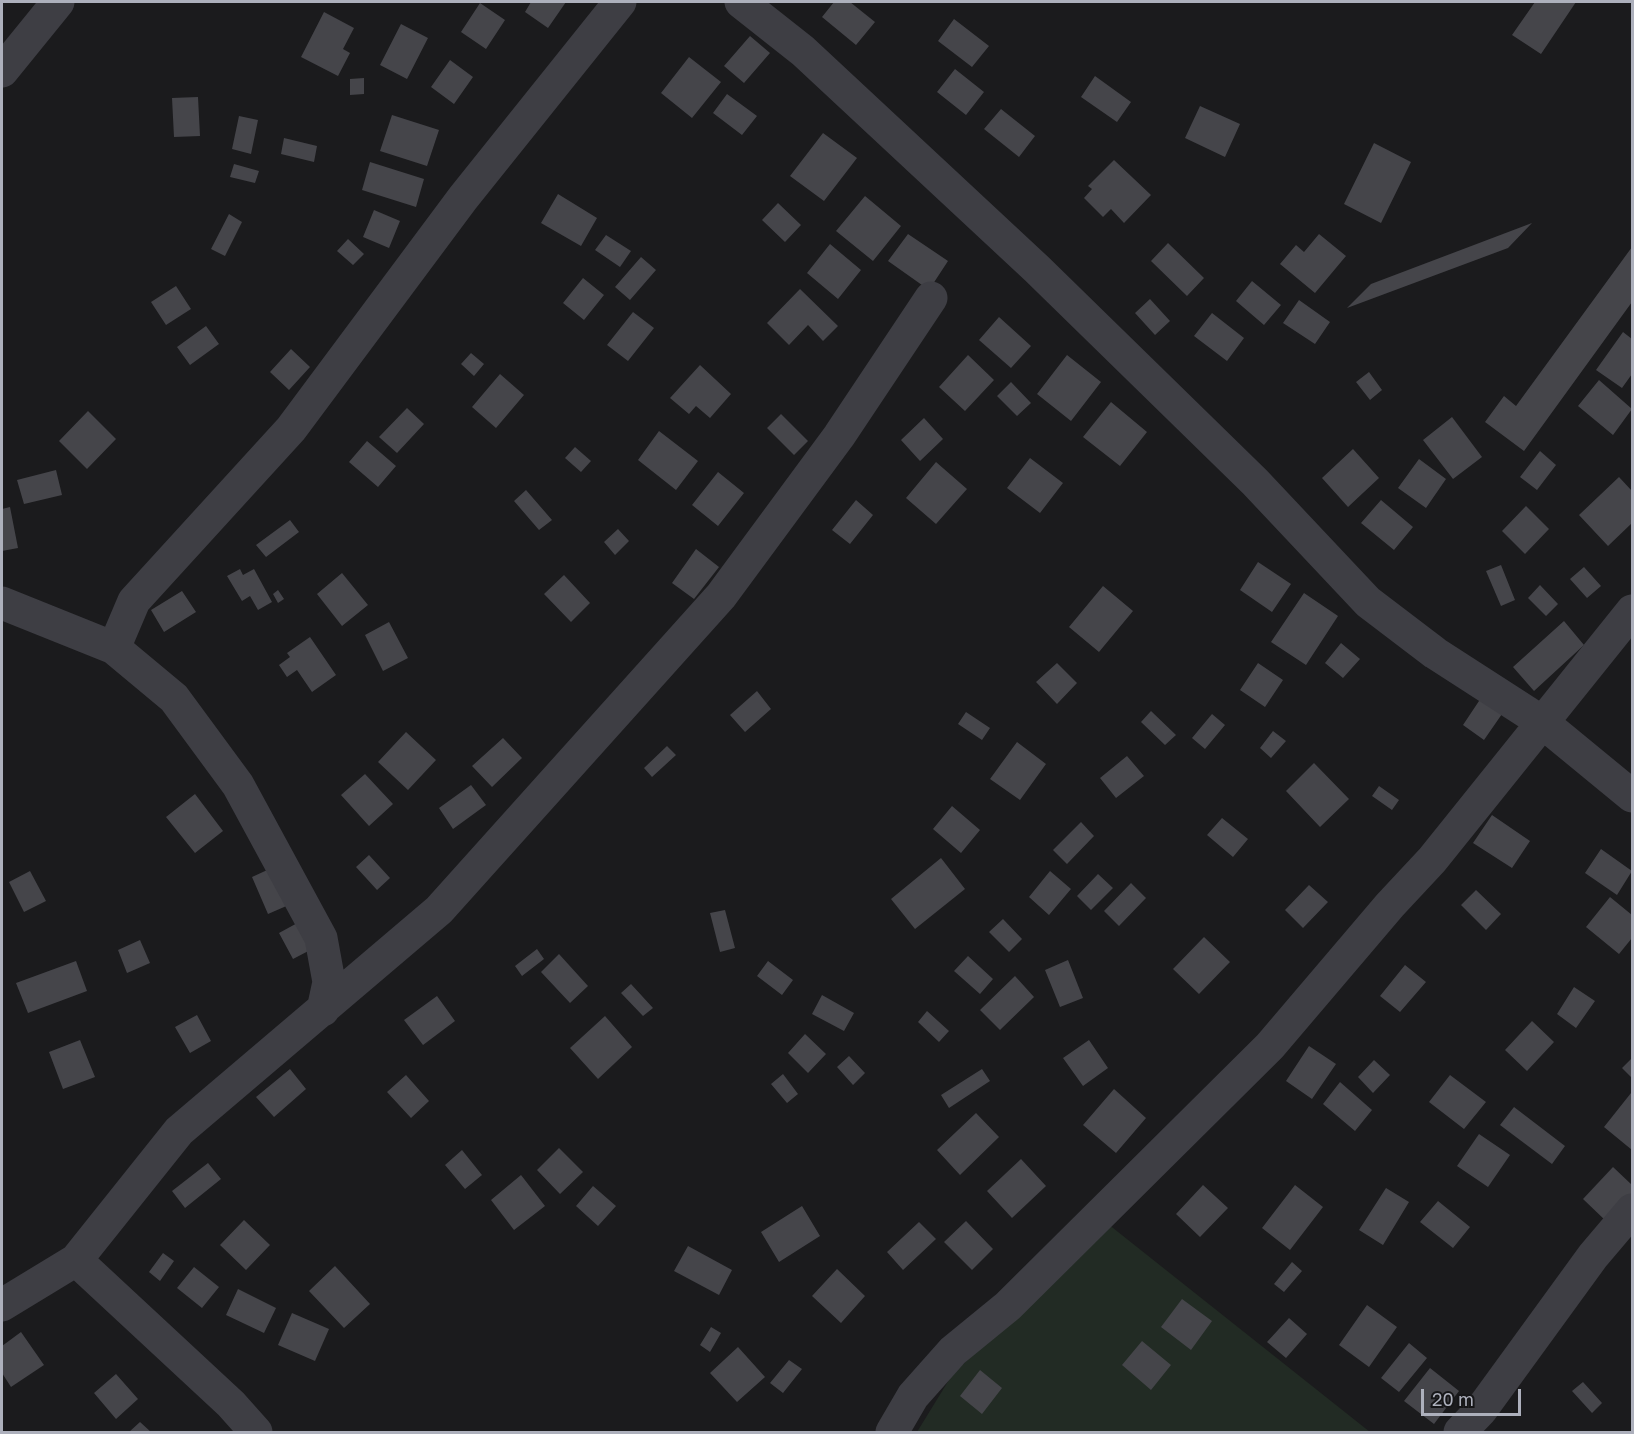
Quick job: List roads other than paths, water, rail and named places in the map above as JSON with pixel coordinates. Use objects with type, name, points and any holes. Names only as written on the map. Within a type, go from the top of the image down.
[{"type":"street","points":[[2,71],[58,2]]},
{"type":"street","points":[[114,648],[134,601],[291,429],[463,198],[620,2]]},
{"type":"street","points":[[741,2],[803,51],[1037,270],[1255,482],[1368,602],[1435,654],[1542,722],[1632,796]]},
{"type":"street","points":[[2,1305],[76,1260],[179,1131],[439,910],[721,596],[839,436],[931,298]]},
{"type":"street","points":[[2,603],[114,648],[174,698],[238,785],[321,938],[329,982],[323,1010]]},
{"type":"street","points":[[892,1432],[913,1396],[953,1351],[1008,1306],[1270,1046],[1390,905],[1432,860],[1632,611]]},
{"type":"street","points":[[1460,1432],[1481,1410],[1593,1256],[1632,1210]]},
{"type":"street","points":[[76,1260],[231,1404],[256,1432]]}]
